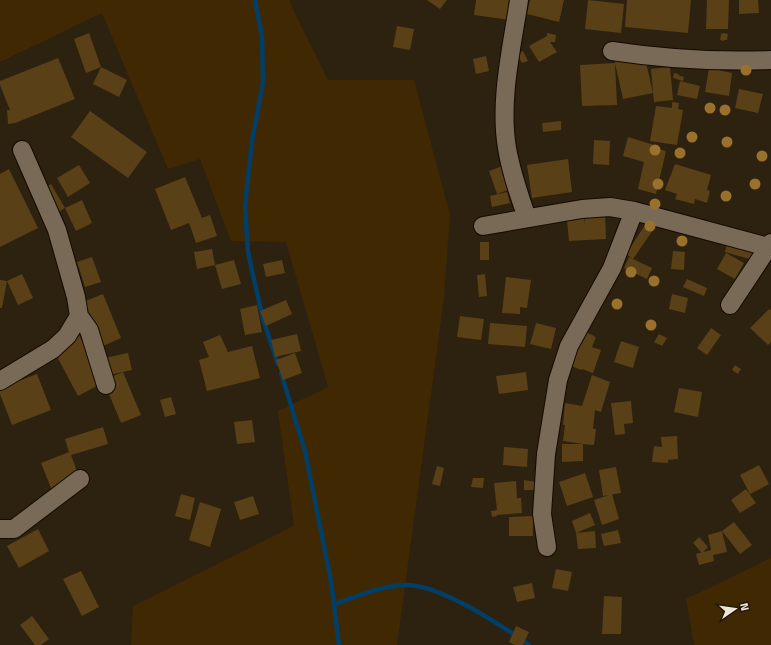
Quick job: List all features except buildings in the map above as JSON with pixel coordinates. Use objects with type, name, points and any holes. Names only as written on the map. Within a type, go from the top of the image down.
[{"type":"street","points":[[519,0],[510,54],[504,106],[507,147],[516,185],[527,218]]},
{"type":"street","points":[[612,51],[643,56],[701,60],[771,60]]},
{"type":"street","points":[[22,150],[57,230],[76,297],[78,316],[89,330],[106,385]]},
{"type":"street","points":[[483,226],[527,218],[610,207],[634,211],[770,245],[730,305]]},
{"type":"street","points":[[547,547],[542,514],[546,454],[558,380],[569,346],[612,268],[634,211]]},
{"type":"street","points":[[0,381],[53,349],[67,336],[78,316]]},
{"type":"street","points":[[0,530],[14,529],[80,479]]},
{"type":"shaded area","points":[[0,0],[290,0],[290,3],[328,80],[414,80],[450,215],[444,298],[397,645],[131,645],[133,606],[294,526],[278,411],[328,387],[286,242],[231,241],[200,159],[168,169],[102,13],[0,62]]},
{"type":"shaded area","points":[[771,558],[771,645],[694,645],[686,599]]},
{"type":"waterway","points":[[255,0],[262,37],[263,82],[252,141],[245,206],[248,252],[263,319],[278,364]]},
{"type":"waterway","points":[[281,373],[305,451],[331,581],[339,645]]},
{"type":"waterway","points":[[334,604],[386,587],[404,585],[418,586],[434,591],[469,607],[529,645]]}]
